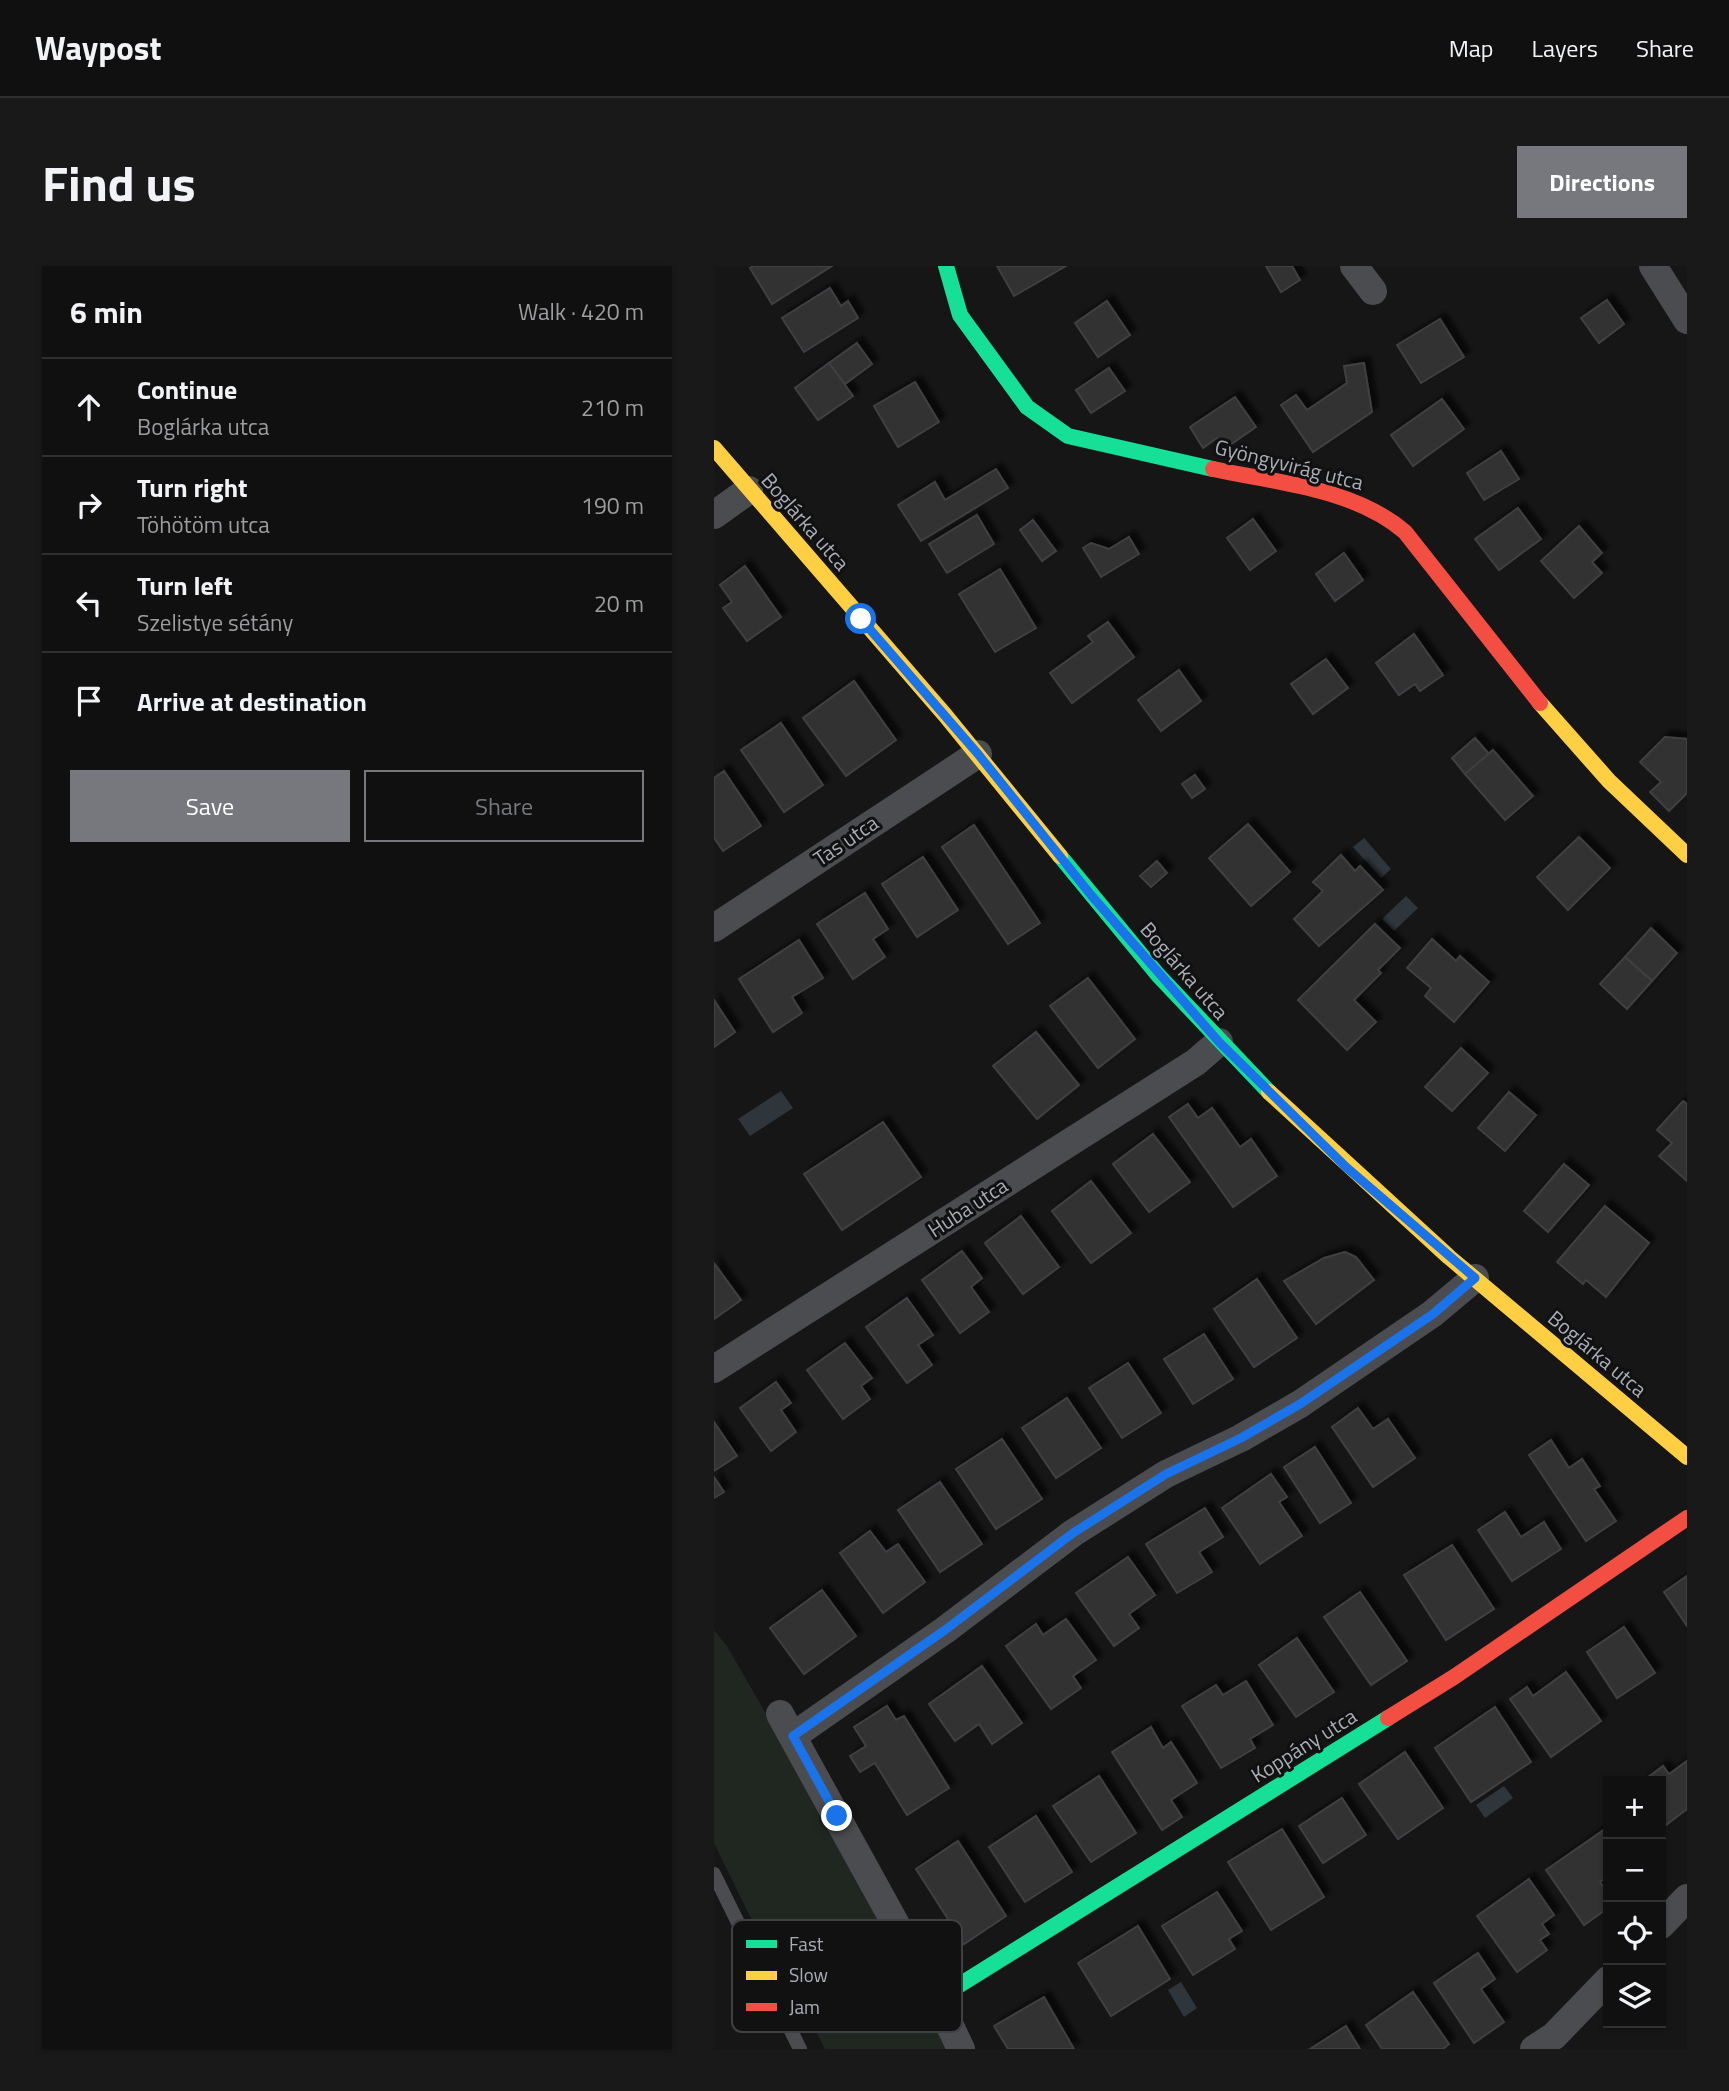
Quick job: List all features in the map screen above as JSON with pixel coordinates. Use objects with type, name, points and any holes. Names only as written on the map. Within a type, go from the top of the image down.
[{"type":"street","name":"Gyöngyvirág utca","points":[[946,266],[960,315],[1027,407],[1068,436],[1340,497],[1383,513],[1405,533],[1551,717],[1645,820],[1687,855]]},
{"type":"street","points":[[1354,266],[1373,290]]},
{"type":"street","points":[[1653,266],[1687,320]]},
{"type":"street","name":"Boglárka utca","points":[[714,448],[978,754],[1091,895],[1219,1042],[1346,1167],[1687,1457]]},
{"type":"street","points":[[714,514],[749,490]]},
{"type":"street","name":"Tas utca","points":[[714,928],[978,754]]},
{"type":"street","name":"Huba utca","points":[[714,1368],[1185,1069],[1219,1042]]},
{"type":"street","points":[[893,1920],[786,1725],[963,1616],[1073,1533],[1166,1474],[1241,1438],[1300,1404],[1433,1314],[1475,1278]]},
{"type":"street","name":"Koppány utca","points":[[962,1983],[1454,1677],[1687,1518]]},
{"type":"street","points":[[1666,1921],[1687,1898]]},
{"type":"street","points":[[1550,2045],[1603,1986]]},
{"type":"street","points":[[953,2032],[961,2049]]},
{"type":"lane","points":[[714,1874],[737,1920]]},
{"type":"lane","points":[[792,2032],[800,2049]]},
{"type":"shaded area","points":[[1364,838],[1391,869],[1381,878],[1353,847]]},
{"type":"shaded area","points":[[1406,896],[1418,908],[1394,931],[1382,919]]},
{"type":"shaded area","points":[[781,1091],[793,1108],[750,1136],[738,1119]]},
{"type":"shaded area","points":[[714,1630],[727,1646],[769,1719],[877,1920],[752,1920],[714,1843]]},
{"type":"shaded area","points":[[1504,1786],[1513,1798],[1485,1818],[1476,1805]]},
{"type":"shaded area","points":[[1181,1982],[1197,2008],[1184,2017],[1168,1990]]},
{"type":"shaded area","points":[[816,2032],[938,2032],[947,2049],[825,2049]]},
{"type":"building","points":[[832,266],[772,304],[750,268]]},
{"type":"building","points":[[997,266],[1066,266],[1014,296]]},
{"type":"building","points":[[1266,266],[1292,266],[1300,280],[1281,292]]},
{"type":"building","points":[[830,288],[841,306],[848,301],[858,318],[804,352],[782,318]]},
{"type":"building","points":[[1607,300],[1624,324],[1599,343],[1581,318]]},
{"type":"building","points":[[1107,301],[1130,335],[1098,357],[1075,323]]},
{"type":"building","points":[[1440,319],[1464,357],[1421,383],[1397,345]]},
{"type":"building","points":[[857,343],[872,364],[845,384],[829,363]]},
{"type":"building","points":[[829,363],[853,396],[818,420],[795,388]]},
{"type":"building","points":[[1364,363],[1372,412],[1313,452],[1281,405],[1296,395],[1307,410],[1347,383],[1344,366]]},
{"type":"building","points":[[1109,368],[1125,391],[1091,413],[1076,390]]},
{"type":"building","points":[[915,382],[939,422],[898,447],[874,406]]},
{"type":"building","points":[[1235,397],[1256,427],[1224,449],[1217,438],[1203,448],[1190,427]]},
{"type":"building","points":[[1442,399],[1464,429],[1413,466],[1391,435]]},
{"type":"building","points":[[1501,451],[1519,479],[1484,500],[1467,473]]},
{"type":"building","points":[[996,469],[1008,488],[921,541],[898,505],[935,482],[945,500]]},
{"type":"building","points":[[1518,508],[1541,539],[1499,570],[1475,539]]},
{"type":"building","points":[[977,515],[994,544],[947,573],[929,544]]},
{"type":"building","points":[[1253,519],[1276,551],[1250,570],[1227,538]]},
{"type":"building","points":[[1033,520],[1056,551],[1042,561],[1020,530]]},
{"type":"building","points":[[1579,526],[1602,553],[1592,562],[1602,573],[1574,598],[1541,561]]},
{"type":"building","points":[[1129,537],[1139,554],[1101,577],[1083,548],[1091,543],[1109,549]]},
{"type":"building","points":[[1344,553],[1363,580],[1335,601],[1316,574]]},
{"type":"building","points":[[745,566],[781,617],[747,641],[723,608],[732,602],[720,585]]},
{"type":"building","points":[[1000,569],[1036,628],[995,652],[959,594]]},
{"type":"building","points":[[1108,622],[1134,657],[1072,703],[1050,673],[1093,642],[1088,636]]},
{"type":"building","points":[[1414,634],[1443,675],[1420,691],[1415,684],[1399,695],[1376,663]]},
{"type":"building","points":[[1326,659],[1348,688],[1313,714],[1291,684]]},
{"type":"building","points":[[1179,670],[1201,701],[1161,731],[1138,700]]},
{"type":"building","points":[[854,681],[896,740],[846,776],[803,718]]},
{"type":"building","points":[[781,723],[823,785],[784,812],[741,750]]},
{"type":"building","points":[[1665,737],[1687,739],[1687,793],[1669,811],[1650,792],[1661,782],[1640,762]]},
{"type":"building","points":[[1475,738],[1489,754],[1465,774],[1452,758]]},
{"type":"building","points":[[1493,750],[1533,796],[1505,820],[1465,774]]},
{"type":"building","points":[[724,771],[761,826],[723,851],[714,838],[714,778]]},
{"type":"building","points":[[1195,775],[1205,789],[1192,798],[1182,784]]},
{"type":"building","points":[[1248,824],[1290,872],[1251,906],[1209,858]]},
{"type":"building","points":[[974,825],[1040,923],[1008,944],[942,847]]},
{"type":"building","points":[[1579,837],[1610,868],[1568,910],[1537,877]]},
{"type":"building","points":[[1341,855],[1355,871],[1360,866],[1383,890],[1319,946],[1294,919],[1323,891],[1313,882]]},
{"type":"building","points":[[923,857],[958,910],[917,937],[882,884]]},
{"type":"building","points":[[1157,861],[1167,873],[1151,887],[1140,876]]},
{"type":"building","points":[[865,893],[888,929],[873,939],[885,957],[853,979],[817,924]]},
{"type":"building","points":[[1375,924],[1400,948],[1378,970],[1381,973],[1354,1000],[1376,1022],[1347,1050],[1298,1000]]},
{"type":"building","points":[[1651,928],[1677,953],[1652,981],[1625,957]]},
{"type":"building","points":[[1432,939],[1456,961],[1460,956],[1489,982],[1454,1022],[1425,996],[1431,988],[1407,968]]},
{"type":"building","points":[[799,940],[823,978],[792,997],[802,1013],[773,1032],[739,979]]},
{"type":"building","points":[[1625,957],[1652,981],[1627,1009],[1600,984]]},
{"type":"building","points":[[1088,978],[1135,1039],[1098,1068],[1050,1006]]},
{"type":"building","points":[[714,1000],[735,1032],[714,1047]]},
{"type":"building","points":[[1036,1032],[1079,1085],[1037,1119],[993,1066]]},
{"type":"building","points":[[1461,1048],[1488,1073],[1452,1111],[1425,1087]]},
{"type":"building","points":[[1509,1092],[1536,1115],[1505,1151],[1478,1128]]},
{"type":"building","points":[[1683,1101],[1687,1104],[1687,1181],[1659,1156],[1672,1143],[1657,1130]]},
{"type":"building","points":[[1188,1104],[1198,1118],[1212,1108],[1240,1147],[1251,1139],[1277,1176],[1233,1207],[1169,1117]]},
{"type":"building","points":[[883,1122],[921,1177],[842,1230],[804,1174]]},
{"type":"building","points":[[1153,1134],[1190,1182],[1149,1212],[1113,1164]]},
{"type":"building","points":[[1564,1164],[1589,1185],[1548,1232],[1524,1211]]},
{"type":"building","points":[[1091,1181],[1131,1233],[1091,1263],[1052,1211]]},
{"type":"building","points":[[1605,1206],[1649,1243],[1606,1297],[1586,1280],[1583,1284],[1557,1262]]},
{"type":"building","points":[[1021,1216],[1059,1267],[1023,1294],[985,1243]]},
{"type":"building","points":[[962,1251],[982,1278],[971,1287],[989,1312],[960,1333],[922,1280]]},
{"type":"building","points":[[1345,1252],[1356,1257],[1374,1280],[1316,1324],[1284,1281],[1324,1258]]},
{"type":"building","points":[[714,1263],[741,1300],[714,1319]]},
{"type":"building","points":[[1257,1279],[1297,1338],[1254,1367],[1214,1309]]},
{"type":"building","points":[[907,1298],[933,1335],[918,1345],[932,1365],[907,1383],[866,1327]]},
{"type":"building","points":[[1204,1334],[1233,1379],[1193,1404],[1164,1359]]},
{"type":"building","points":[[845,1343],[872,1378],[861,1386],[870,1399],[843,1419],[807,1370]]},
{"type":"building","points":[[1128,1363],[1161,1413],[1122,1438],[1089,1388]]},
{"type":"building","points":[[776,1382],[791,1403],[781,1410],[796,1432],[771,1451],[740,1408]]},
{"type":"building","points":[[1067,1398],[1101,1448],[1056,1478],[1022,1428]]},
{"type":"building","points":[[1358,1408],[1373,1429],[1388,1419],[1415,1458],[1373,1487],[1332,1427]]},
{"type":"building","points":[[714,1422],[737,1456],[714,1471]]},
{"type":"building","points":[[1002,1439],[1042,1499],[996,1529],[956,1469]]},
{"type":"building","points":[[1551,1440],[1569,1468],[1582,1459],[1600,1486],[1594,1489],[1616,1521],[1586,1541],[1529,1455]]},
{"type":"building","points":[[1315,1447],[1351,1503],[1320,1523],[1284,1467]]},
{"type":"building","points":[[1271,1474],[1287,1497],[1279,1502],[1302,1536],[1260,1564],[1222,1508]]},
{"type":"building","points":[[714,1477],[724,1492],[714,1498]]},
{"type":"building","points":[[940,1482],[982,1544],[940,1572],[898,1510]]},
{"type":"building","points":[[1205,1508],[1223,1537],[1199,1552],[1212,1572],[1177,1593],[1146,1544]]},
{"type":"building","points":[[1505,1512],[1521,1537],[1544,1522],[1561,1549],[1512,1581],[1478,1530]]},
{"type":"building","points":[[870,1531],[886,1552],[898,1544],[925,1582],[883,1613],[840,1553]]},
{"type":"building","points":[[1452,1545],[1494,1609],[1446,1640],[1404,1575]]},
{"type":"building","points":[[1128,1557],[1155,1595],[1129,1614],[1139,1628],[1114,1646],[1076,1593]]},
{"type":"building","points":[[1687,1576],[1687,1626],[1664,1592]]},
{"type":"building","points":[[822,1590],[856,1636],[804,1674],[770,1628]]},
{"type":"building","points":[[1360,1592],[1407,1661],[1371,1685],[1324,1617]]},
{"type":"building","points":[[1066,1619],[1096,1660],[1073,1676],[1081,1688],[1051,1709],[1006,1646],[1036,1624],[1043,1635]]},
{"type":"building","points":[[1624,1627],[1655,1673],[1617,1698],[1587,1652]]},
{"type":"building","points":[[1297,1638],[1334,1692],[1296,1717],[1259,1665]]},
{"type":"building","points":[[982,1666],[1022,1723],[992,1744],[979,1724],[955,1741],[929,1704]]},
{"type":"building","points":[[1566,1672],[1601,1721],[1551,1757],[1510,1699],[1527,1687],[1533,1696]]},
{"type":"building","points":[[1246,1681],[1273,1725],[1250,1739],[1255,1748],[1221,1768],[1182,1706],[1216,1685],[1223,1695]]},
{"type":"building","points":[[887,1706],[896,1720],[904,1716],[949,1788],[907,1815],[875,1763],[860,1772],[850,1756],[866,1746],[854,1727]]},
{"type":"building","points":[[1495,1707],[1531,1762],[1471,1802],[1435,1748]]},
{"type":"building","points":[[1151,1727],[1163,1748],[1171,1742],[1197,1783],[1171,1800],[1182,1817],[1162,1830],[1112,1752]]},
{"type":"building","points":[[1405,1752],[1443,1808],[1398,1839],[1359,1784]]},
{"type":"building","points":[[1687,1761],[1687,1809],[1666,1825],[1666,1776],[1650,1776],[1663,1766],[1669,1774]]},
{"type":"building","points":[[1099,1776],[1136,1833],[1091,1862],[1053,1806]]},
{"type":"building","points":[[1342,1798],[1366,1835],[1323,1863],[1299,1826]]},
{"type":"building","points":[[1036,1816],[1072,1872],[1025,1902],[989,1847]]},
{"type":"building","points":[[1282,1829],[1324,1897],[1271,1930],[1228,1862]]},
{"type":"building","points":[[1603,1830],[1603,1880],[1600,1882],[1603,1886],[1603,1912],[1584,1925],[1546,1870]]},
{"type":"building","points":[[958,1841],[1006,1916],[964,1944],[962,1920],[949,1920],[916,1869]]},
{"type":"building","points":[[1529,1879],[1554,1915],[1542,1924],[1549,1934],[1540,1940],[1547,1950],[1517,1972],[1477,1916]]},
{"type":"building","points":[[1217,1892],[1242,1931],[1229,1939],[1235,1949],[1193,1975],[1162,1926]]},
{"type":"building","points":[[1138,1926],[1170,1979],[1111,2016],[1078,1963]]},
{"type":"building","points":[[1478,1953],[1495,1979],[1481,1989],[1504,2022],[1474,2043],[1434,1983]]},
{"type":"building","points":[[1413,1992],[1449,2044],[1443,2049],[1382,2049],[1366,2025]]},
{"type":"building","points":[[1044,1997],[1074,2049],[1008,2049],[994,2026]]},
{"type":"building","points":[[1346,2026],[1360,2049],[1310,2049]]},
{"type":"traffic: fast","points":[[946,266],[960,315],[1027,407],[1068,436],[1213,469]]},
{"type":"traffic: fast","points":[[1060,856],[1158,975],[1269,1092]]},
{"type":"traffic: fast","points":[[962,1983],[1388,1718]]},
{"type":"traffic: slow","points":[[714,448],[945,715],[1060,856]]},
{"type":"traffic: slow","points":[[1540,703],[1609,781],[1687,855]]},
{"type":"traffic: slow","points":[[1269,1092],[1449,1257],[1687,1457]]},
{"type":"traffic: jam","points":[[1213,469],[1314,489],[1339,496],[1385,517],[1405,532],[1540,703]]},
{"type":"traffic: jam","points":[[1388,1718],[1454,1677],[1687,1518]]},
{"type":"route","points":[[837,1816],[793,1736],[945,1630],[1073,1533],[1166,1474],[1241,1438],[1300,1404],[1433,1314],[1475,1278],[1346,1167],[1219,1042],[1091,895],[978,754],[861,619]]}]
